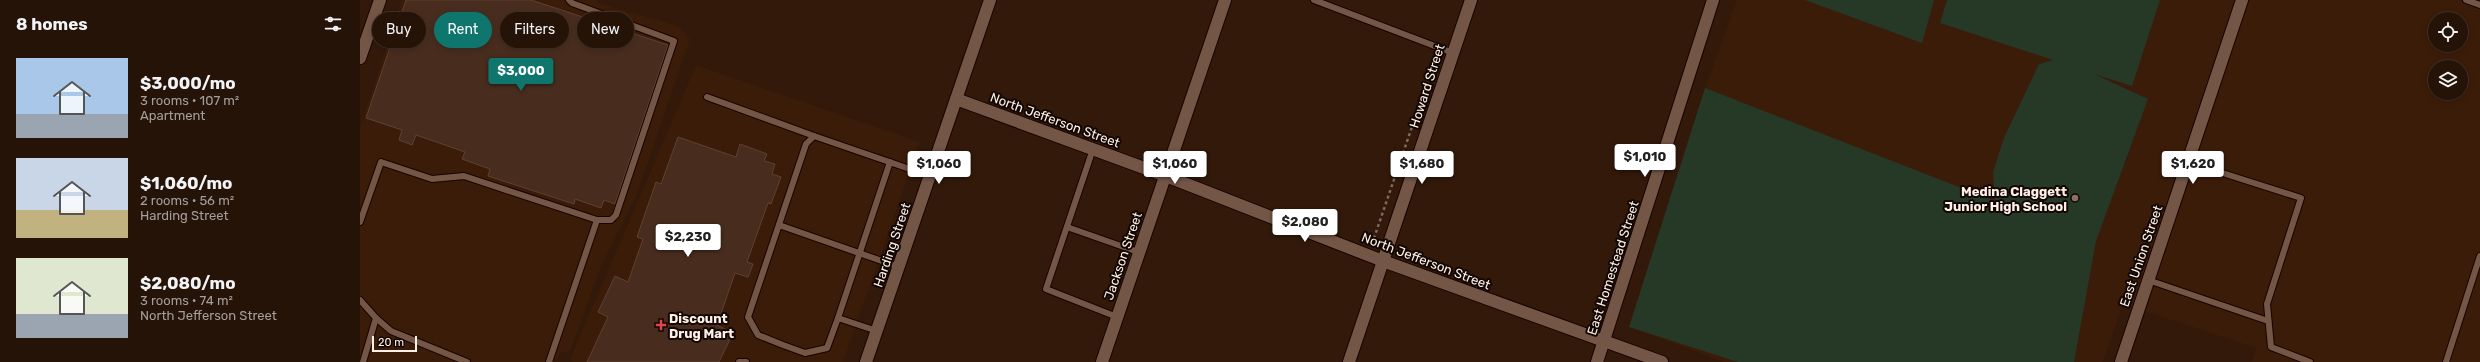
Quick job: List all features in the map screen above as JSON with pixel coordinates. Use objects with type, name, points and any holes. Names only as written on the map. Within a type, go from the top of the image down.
[{"type":"street","points":[[360,58],[380,0]]},
{"type":"street","name":"Harding Street","points":[[866,362],[990,0]]},
{"type":"street","name":"Jackson Street","points":[[1102,362],[1138,252],[1166,176],[1226,0]]},
{"type":"street","name":"Howard Street","points":[[1349,362],[1471,0]]},
{"type":"street","name":"East Homestead Street","points":[[1597,362],[1713,0]]},
{"type":"street","name":"East Union Street","points":[[2121,362],[2242,0]]},
{"type":"street","name":"North Jefferson Street","points":[[956,99],[1166,176],[1384,261],[1662,362]]},
{"type":"lane","points":[[360,222],[381,162],[432,179],[464,176],[597,220],[611,220],[616,215],[674,41],[572,3],[569,0]]},
{"type":"lane","points":[[1314,0],[1453,53]]},
{"type":"lane","points":[[2466,0],[2480,5]]},
{"type":"lane","points":[[707,98],[930,176]]},
{"type":"lane","points":[[814,136],[806,144],[748,317],[758,335],[805,353],[827,348],[890,162]]},
{"type":"lane","points":[[1093,149],[1046,289],[1117,317]]},
{"type":"lane","points":[[2188,162],[2301,198],[2267,304],[2271,347],[2310,362]]},
{"type":"lane","points":[[549,362],[597,220]]},
{"type":"lane","points":[[779,225],[899,267]]},
{"type":"lane","points":[[1067,227],[1138,252]]},
{"type":"lane","points":[[2446,362],[2480,256]]},
{"type":"lane","points":[[2148,280],[2268,321]]},
{"type":"lane","points":[[360,300],[376,318],[397,334],[454,359],[467,362]]},
{"type":"lane","points":[[362,359],[376,318]]},
{"type":"lane","points":[[838,318],[877,331]]},
{"type":"lane","points":[[739,362],[746,362]]},
{"type":"path","points":[[1372,245],[1417,114]]},
{"type":"shaded area","points":[[402,0],[596,0],[598,3],[629,12],[577,12],[577,48],[634,48],[634,13],[678,26],[690,39],[636,197],[602,264],[570,351],[562,352],[554,362],[360,362],[360,128],[386,48],[426,48],[426,12],[398,12]]},
{"type":"shaded area","name":"Medina Claggett Junior High School","points":[[1737,0],[2480,0],[2480,362],[2252,362],[2256,348],[2123,304],[2103,362],[1724,362],[1629,327],[1705,88]]},
{"type":"shaded area","points":[[696,65],[920,142],[843,362],[572,362],[571,357]]},
{"type":"green space","points":[[1805,0],[1934,0],[1922,43]]},
{"type":"green space","points":[[1947,0],[2160,0],[2132,86],[2094,74],[2148,99],[2096,241],[2074,362],[1738,362],[1629,327],[1705,88],[1995,201],[1993,172],[2004,138],[2039,64],[2053,60],[1940,23]]},
{"type":"building","points":[[406,0],[531,0],[568,12],[500,12],[500,48],[569,48],[569,12],[577,15],[577,48],[634,48],[634,34],[668,45],[615,204],[604,200],[601,208],[575,199],[574,204],[488,176],[490,169],[462,159],[465,152],[416,135],[412,145],[399,140],[402,130],[366,118],[390,48],[426,48],[426,12],[402,12]]},
{"type":"building","points":[[678,137],[736,157],[740,144],[767,154],[764,161],[775,164],[772,174],[781,177],[771,204],[768,203],[747,262],[753,264],[748,277],[735,273],[717,325],[733,333],[719,362],[587,362],[608,317],[598,312],[615,276],[628,282],[643,239],[637,237],[656,182],[661,184]]},
{"type":"place","name":"Medina Claggett Junior High School","points":[[2075,198]]},
{"type":"place","name":"Discount Drug Mart","points":[[661,325]]}]
